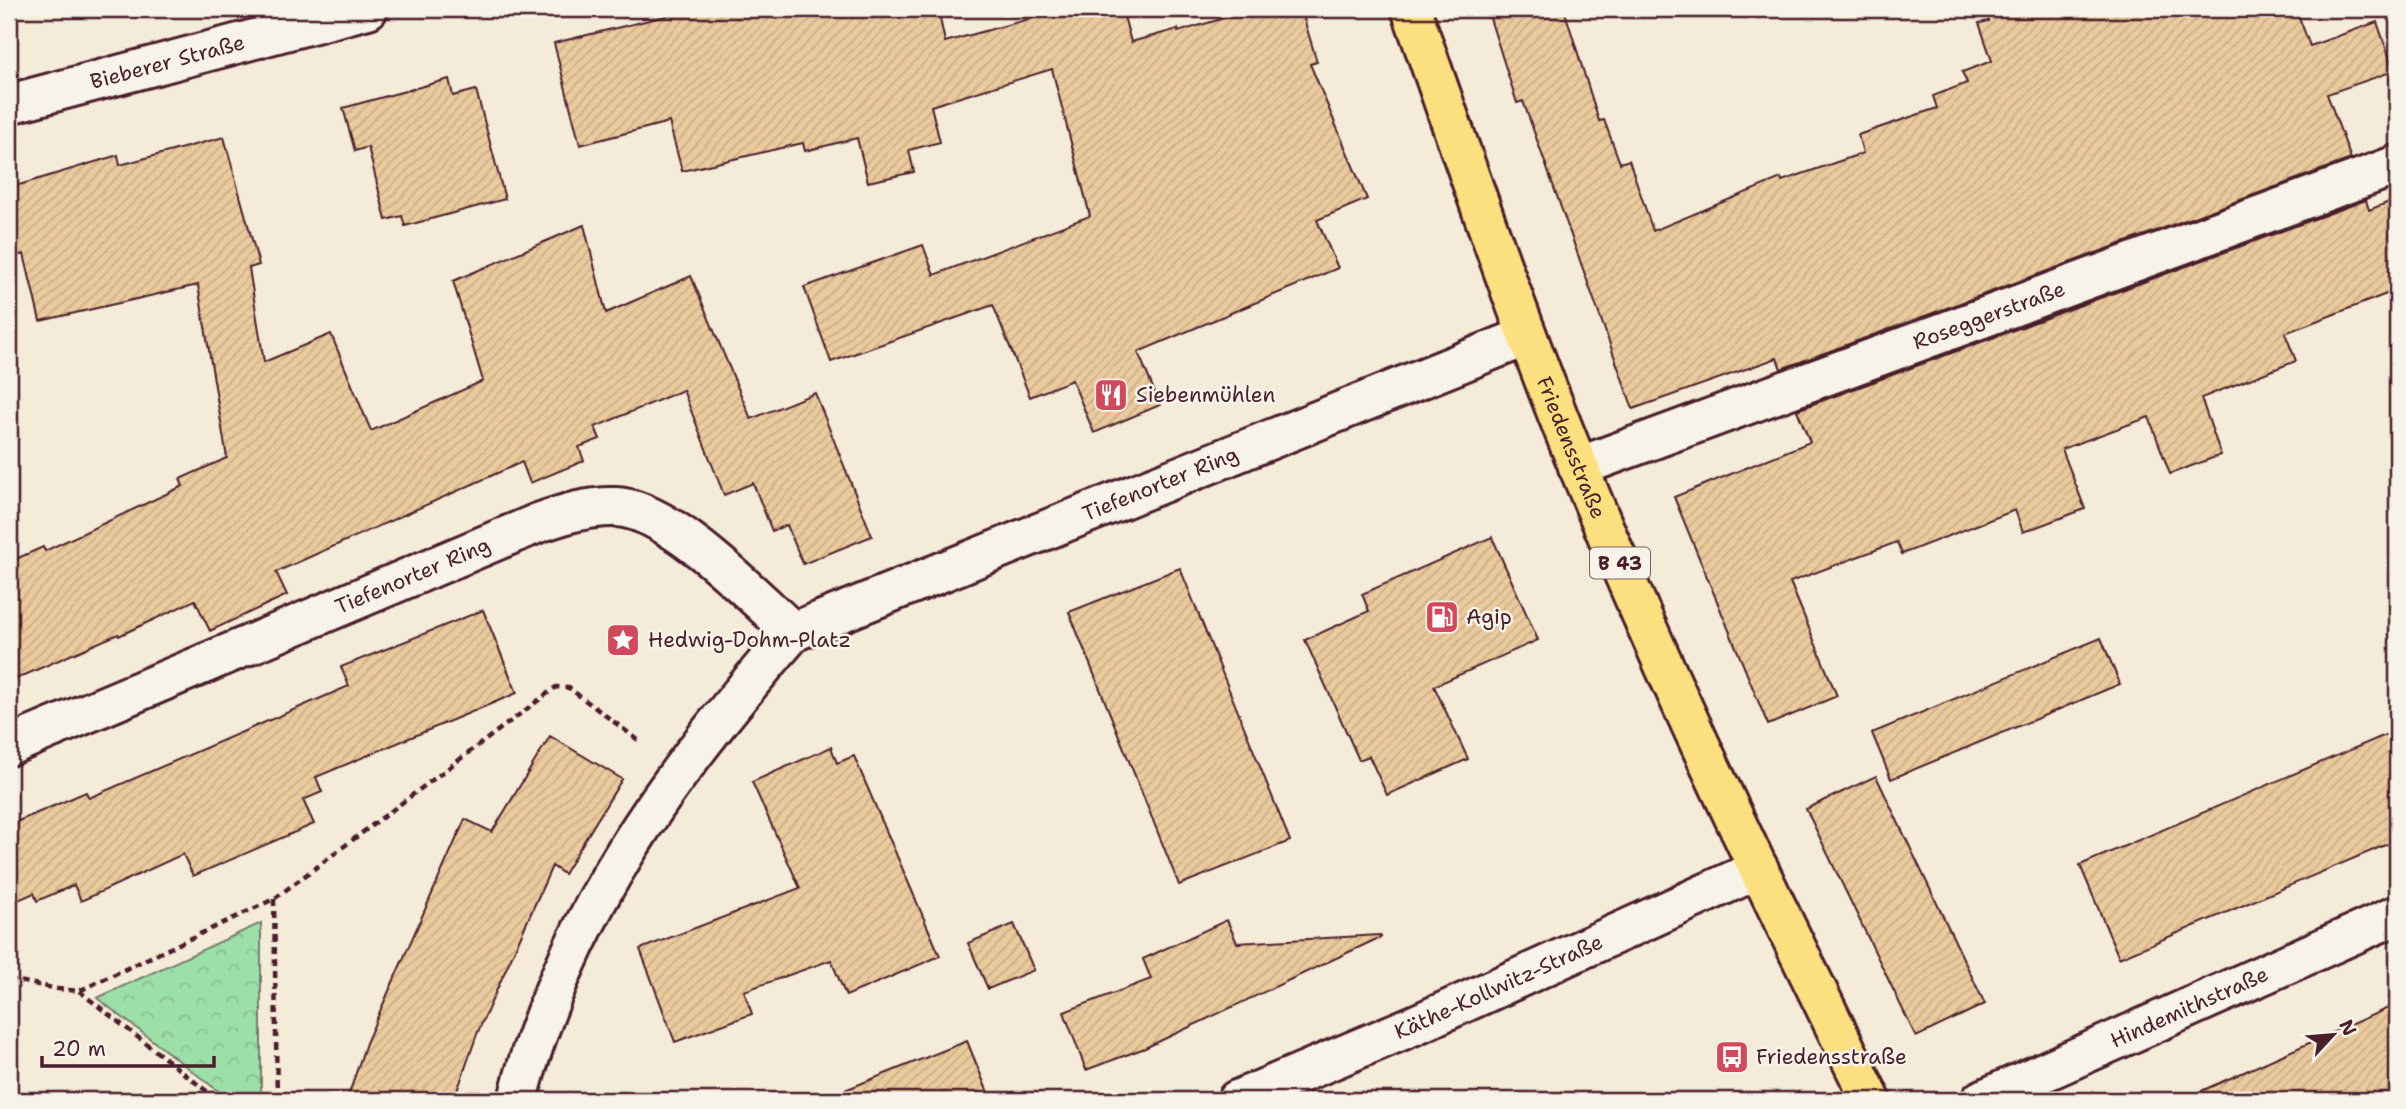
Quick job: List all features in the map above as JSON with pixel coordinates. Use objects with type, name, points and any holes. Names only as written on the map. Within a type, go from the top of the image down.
[{"type":"main road","name":"Friedensstraße","points":[[1411,9],[1527,336],[1578,467],[1672,685],[1871,1100]]},
{"type":"street","name":"Bieberer Straße","points":[[9,104],[368,9]]},
{"type":"street","name":"Roseggerstraße","points":[[1578,467],[2397,165]]},
{"type":"street","name":"Tiefenorter Ring","points":[[518,1100],[533,1047],[569,955],[628,846],[679,771],[734,700],[793,632],[1527,336]]},
{"type":"street","name":"Tiefenorter Ring","points":[[9,746],[538,523],[580,509],[618,507],[643,513],[663,522],[697,546],[793,632]]},
{"type":"street","name":"Käthe-Kollwitz-Straße","points":[[1237,1100],[1418,1024],[1759,869]]},
{"type":"street","name":"Hindemithstraße","points":[[1981,1100],[2397,915]]},
{"type":"path","points":[[9,979],[79,991],[274,899],[556,687],[569,688],[679,771]]},
{"type":"path","points":[[274,899],[277,1100]]},
{"type":"path","points":[[79,991],[218,1100]]},
{"type":"green space","points":[[261,923],[261,1100],[230,1100],[97,998]]},
{"type":"building","points":[[695,9],[938,9],[945,42],[1036,17],[1034,9],[1122,9],[1131,42],[1178,29],[1178,32],[1254,9],[1301,9],[1317,62],[1310,64],[1367,199],[1317,220],[1338,268],[1138,352],[1160,405],[1094,433],[1072,380],[1030,397],[993,305],[831,362],[804,287],[923,245],[934,275],[1090,216],[1052,69],[931,106],[940,142],[909,150],[914,172],[868,182],[857,138],[805,151],[803,143],[682,171],[669,122],[580,145],[554,43]]},
{"type":"building","points":[[1487,9],[1564,9],[1599,121],[1604,120],[1620,163],[1629,160],[1653,231],[1781,178],[1782,181],[1863,153],[1858,135],[1937,108],[1933,96],[1967,83],[1962,72],[1992,61],[1979,23],[1989,21],[1987,9],[2296,9],[2310,46],[2377,22],[2394,71],[2327,94],[2351,159],[1781,369],[1777,358],[1633,409],[1523,101],[1517,103]]},
{"type":"building","points":[[449,79],[453,96],[476,90],[505,199],[405,226],[402,216],[386,220],[368,147],[355,151],[343,108]]},
{"type":"building","points":[[224,137],[259,265],[249,268],[264,362],[331,334],[371,431],[483,381],[453,281],[584,225],[606,313],[691,276],[751,419],[815,393],[872,536],[803,564],[787,525],[772,531],[753,483],[724,495],[683,390],[595,427],[600,439],[579,447],[584,461],[530,483],[522,462],[276,572],[287,595],[210,631],[195,600],[119,636],[118,634],[9,682],[9,562],[43,547],[45,551],[183,486],[180,479],[227,458],[198,285],[40,321],[24,254],[9,258],[9,188],[118,155],[120,165]]},
{"type":"building","points":[[2397,199],[2397,290],[2285,333],[2296,361],[2201,398],[2221,455],[2170,474],[2149,417],[2062,449],[2085,509],[2023,532],[2015,510],[1902,554],[1897,542],[1790,582],[1837,696],[1768,725],[1674,497],[1810,442],[1797,410],[2366,200],[2369,210]]},
{"type":"building","points":[[1492,537],[1538,640],[1434,686],[1468,759],[1387,795],[1369,756],[1359,760],[1305,640],[1369,611],[1362,594]]},
{"type":"building","points":[[1180,568],[1290,841],[1179,885],[1069,612]]},
{"type":"building","points":[[483,610],[517,693],[316,777],[322,792],[303,800],[314,824],[193,876],[183,854],[81,901],[74,885],[37,901],[34,893],[9,904],[9,825],[86,792],[89,798],[349,686],[341,667]]},
{"type":"building","points":[[2101,638],[2120,684],[1891,779],[1872,733]]},
{"type":"building","points":[[2397,730],[2397,840],[2119,958],[2080,865]]},
{"type":"building","points":[[550,736],[622,779],[564,874],[552,866],[477,1034],[454,1100],[347,1100],[366,1043],[465,819],[492,832]]},
{"type":"building","points":[[831,747],[837,763],[854,756],[940,956],[846,996],[831,960],[744,991],[752,1014],[675,1042],[640,949],[800,888],[752,782]]},
{"type":"building","points":[[1876,776],[1985,1004],[1916,1037],[1806,809]]},
{"type":"building","points":[[1227,920],[1237,943],[1381,937],[1145,1048],[1086,1070],[1064,1012],[1151,979],[1143,959]]},
{"type":"building","points":[[1014,924],[1034,970],[988,989],[968,943]]},
{"type":"building","points":[[2397,1004],[2397,1100],[2181,1100]]},
{"type":"building","points":[[967,1041],[991,1100],[825,1100],[825,1098]]},
{"type":"place","name":"Siebenmühlen","points":[[1111,395]]},
{"type":"place","name":"Agip","points":[[1442,617]]},
{"type":"place","name":"Hedwig-Dohm-Platz","points":[[623,640]]},
{"type":"place","name":"Friedensstraße","points":[[1732,1057]]}]
